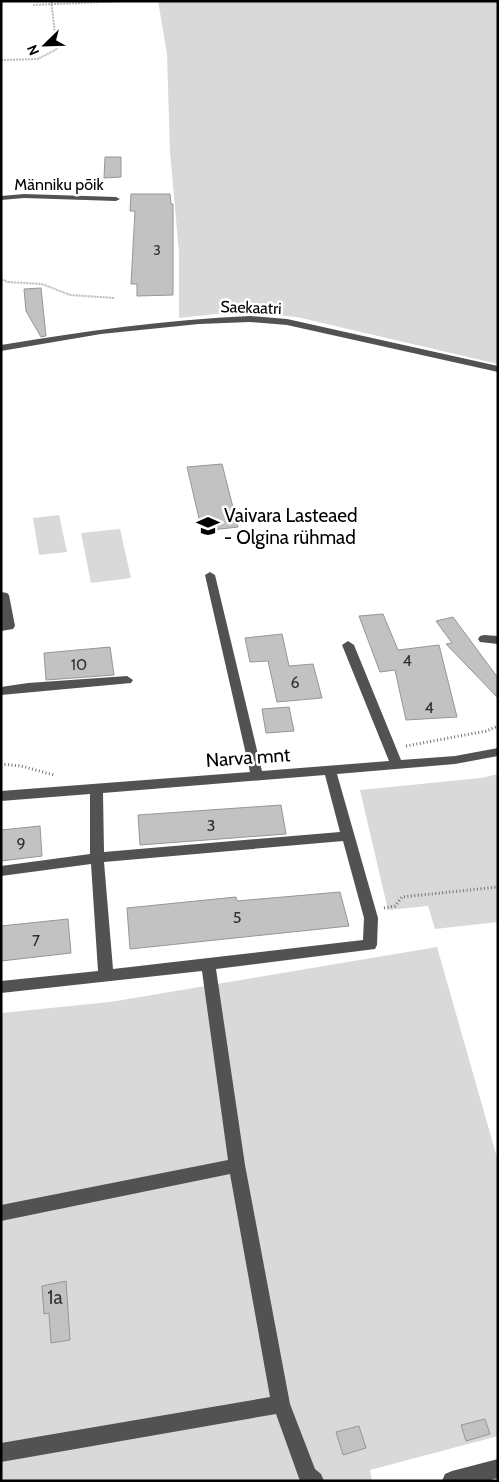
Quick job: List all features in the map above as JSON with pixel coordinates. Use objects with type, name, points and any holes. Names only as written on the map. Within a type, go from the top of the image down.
[{"type":"street","name":"Männiku põik","points":[[1,198],[24,196],[116,199]]},
{"type":"street","name":"Saekaatri","points":[[1,348],[101,331],[199,321],[250,319],[287,322],[498,368]]},
{"type":"street","points":[[210,575],[257,775]]},
{"type":"street","points":[[1,627],[9,626],[3,595]]},
{"type":"street","points":[[484,639],[498,640]]},
{"type":"street","points":[[348,645],[396,763]]},
{"type":"street","points":[[1,691],[28,687],[126,680]]},
{"type":"street","name":"Narva mnt","points":[[1,796],[396,763],[455,760],[498,752]]},
{"type":"street","points":[[1,987],[370,945],[371,918],[330,770]]},
{"type":"street","points":[[96,788],[97,858],[106,976]]},
{"type":"street","points":[[1,871],[97,858],[348,836]]},
{"type":"street","points":[[208,964],[237,1165],[281,1404],[308,1476],[314,1481]]},
{"type":"street","points":[[1,1213],[237,1165]]},
{"type":"street","points":[[1,1453],[281,1404]]},
{"type":"street","points":[[452,1481],[498,1468]]},
{"type":"path","points":[[1,60],[38,59],[58,49],[51,1]]},
{"type":"path","points":[[33,5],[126,1]]},
{"type":"path","points":[[1,279],[8,282],[42,284],[70,295],[115,298]]},
{"type":"path","points":[[369,910],[394,906],[402,896],[498,887]]},
{"type":"shaded area","points":[[158,1],[498,1],[498,364],[297,317],[235,312],[179,318],[179,253],[170,152],[167,54]]},
{"type":"shaded area","points":[[59,515],[67,552],[39,555],[33,518]]},
{"type":"shaded area","points":[[120,529],[131,578],[91,583],[81,533]]},
{"type":"shaded area","points":[[498,774],[498,922],[435,929],[428,906],[388,910],[360,790],[481,778]]},
{"type":"shaded area","points":[[437,947],[498,1161],[498,1436],[370,1470],[372,1481],[1,1481],[1,1013],[110,1002]]},
{"type":"building","points":[[105,157],[121,157],[121,177],[104,178]]},
{"type":"building","points":[[131,194],[170,194],[171,204],[173,204],[173,295],[137,296],[137,284],[131,284],[135,211],[130,211]]},
{"type":"building","points":[[41,288],[46,336],[41,337],[26,311],[24,289]]},
{"type":"building","points":[[222,464],[238,527],[202,531],[187,467]]},
{"type":"building","points":[[383,614],[398,650],[439,645],[457,717],[406,720],[395,670],[380,672],[359,616]]},
{"type":"building","points":[[453,617],[498,678],[498,698],[446,644],[452,643],[436,621]]},
{"type":"building","points":[[282,634],[289,666],[313,664],[322,698],[277,702],[268,661],[250,662],[245,638]]},
{"type":"building","points":[[110,647],[114,675],[46,680],[44,653]]},
{"type":"building","points":[[289,707],[294,731],[266,733],[262,709]]},
{"type":"building","points":[[281,805],[286,834],[140,845],[138,815]]},
{"type":"building","points":[[40,826],[42,856],[1,861],[1,830]]},
{"type":"building","points":[[340,892],[349,926],[130,949],[127,908],[236,897],[237,901]]},
{"type":"building","points":[[68,919],[71,953],[1,961],[1,926]]},
{"type":"building","points":[[66,1281],[70,1340],[51,1343],[49,1313],[44,1314],[42,1286]]},
{"type":"building","points":[[485,1419],[490,1434],[466,1441],[461,1425]]},
{"type":"building","points":[[359,1426],[366,1448],[343,1455],[336,1432]]},
{"type":"place","name":"Vaivara Lasteaed - Olgina rühmad","points":[[208,526]]}]
